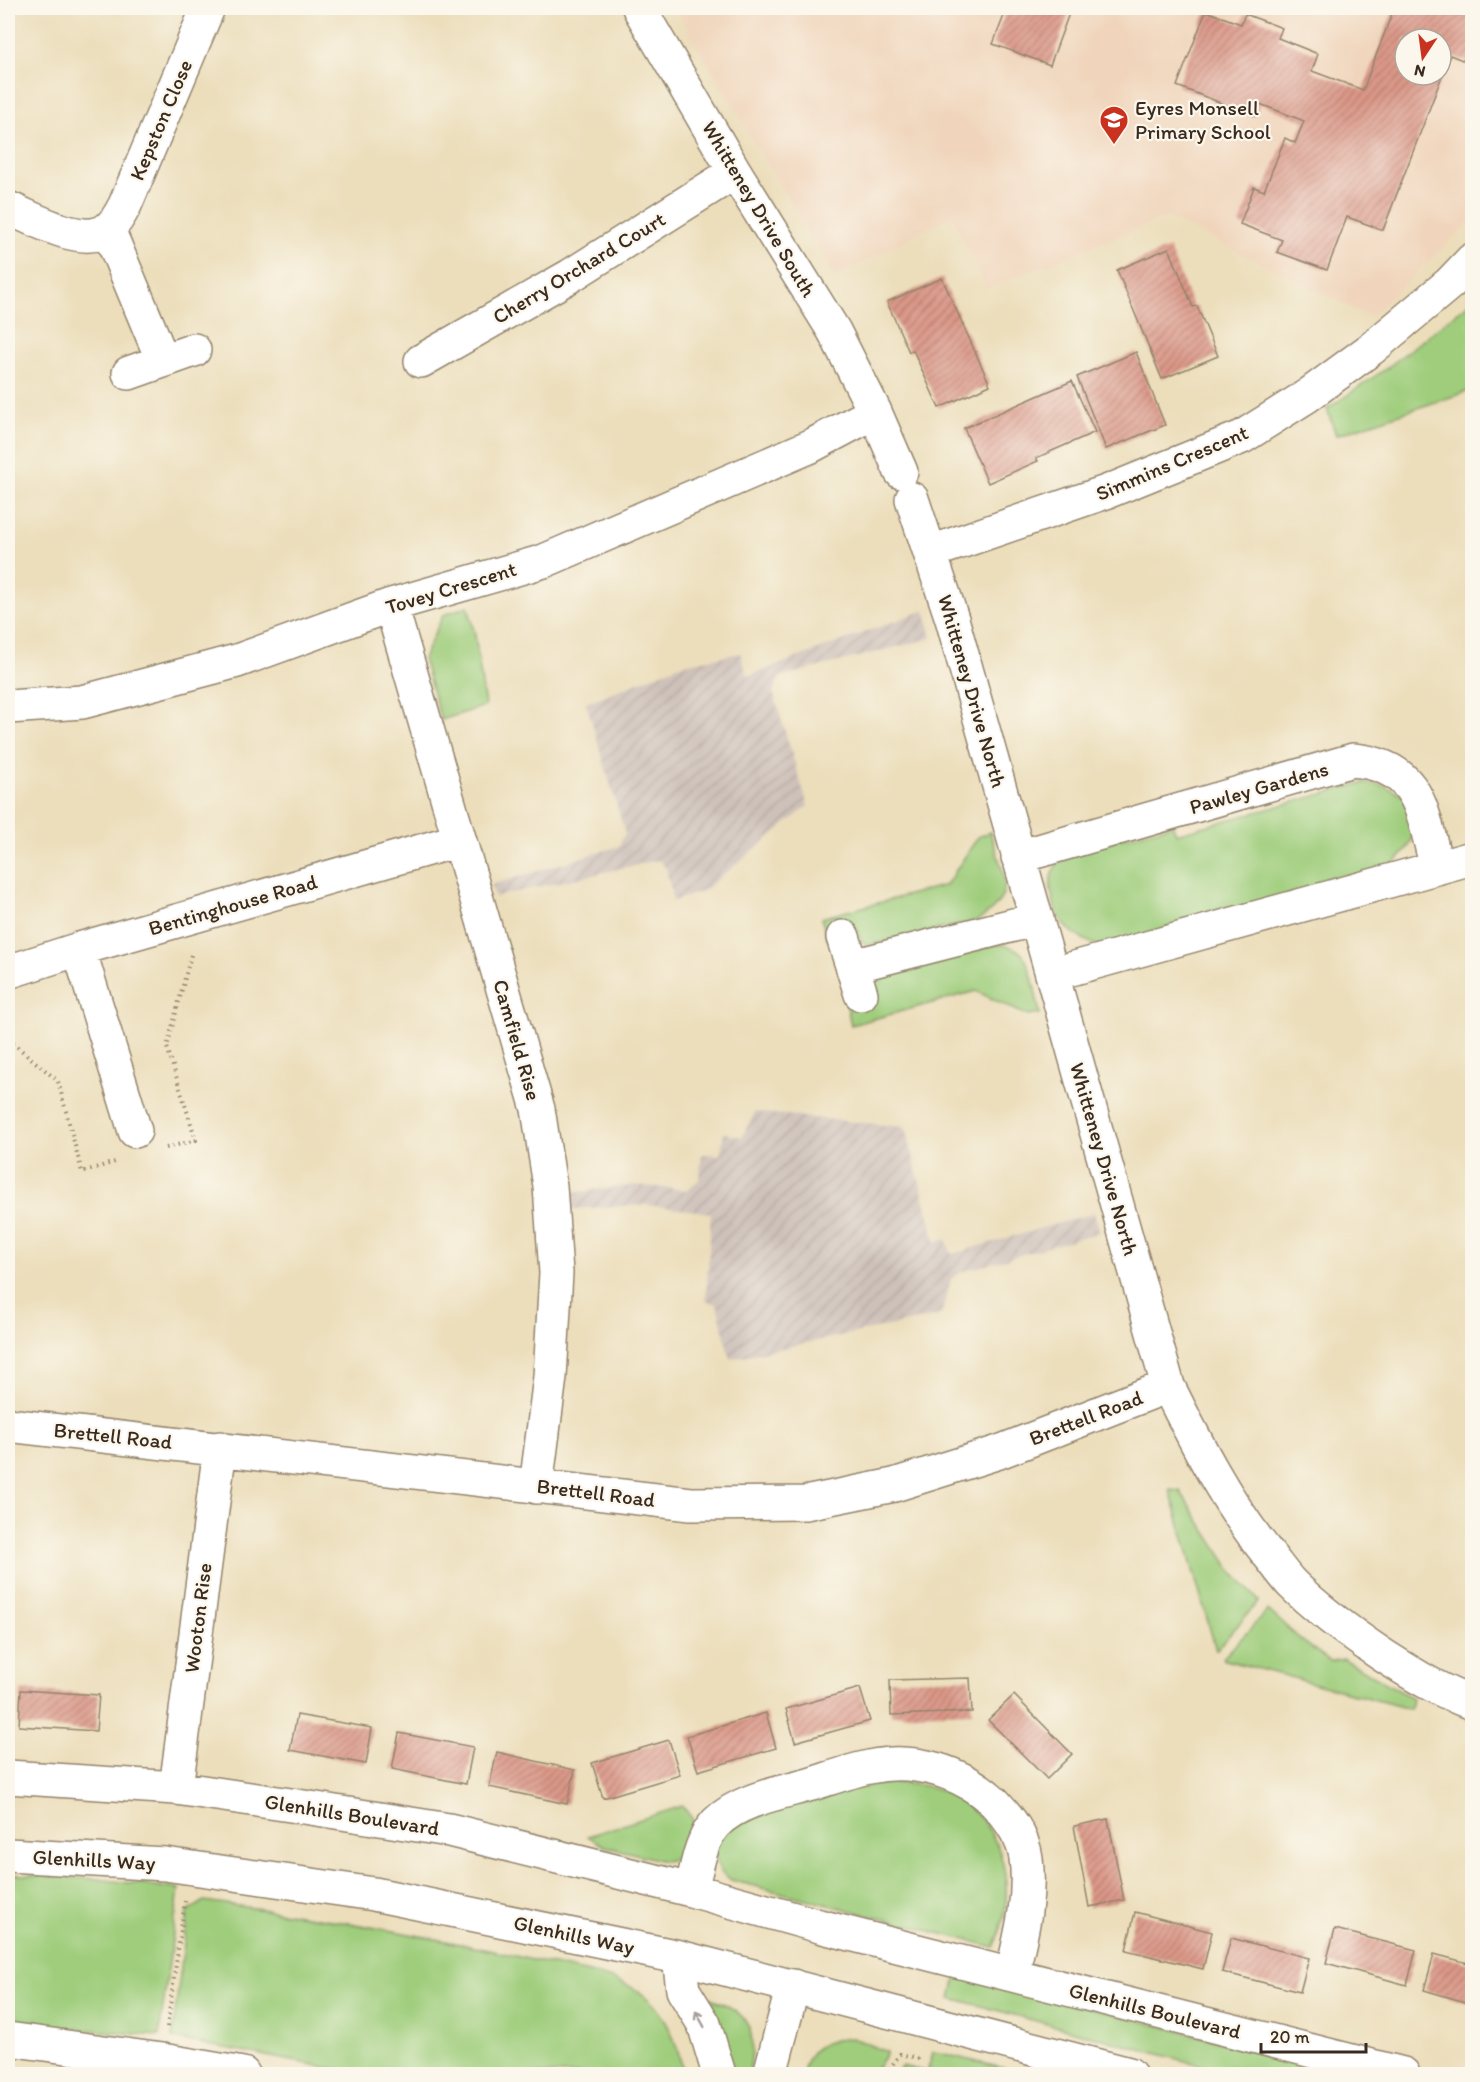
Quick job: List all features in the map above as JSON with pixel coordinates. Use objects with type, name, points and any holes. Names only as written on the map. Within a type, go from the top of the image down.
[{"type":"main road","name":"Kepston Close","points":[[108,230],[125,205],[208,8]]},
{"type":"main road","name":"Whitteney Drive South","points":[[639,8],[735,171],[834,331],[876,412],[906,485]]},
{"type":"main road","name":"Cherry Orchard Court","points":[[421,361],[570,276],[735,171]]},
{"type":"main road","points":[[8,208],[72,234],[91,236],[108,230],[163,361]]},
{"type":"main road","name":"Simmins Crescent","points":[[931,552],[1109,491],[1242,436],[1307,396],[1371,349],[1450,283],[1473,260]]},
{"type":"main road","points":[[129,373],[194,350]]},
{"type":"main road","name":"Tovey Crescent","points":[[8,707],[82,702],[237,661],[391,605],[544,561],[811,446],[876,412]]},
{"type":"main road","name":"Whitteney Drive North","points":[[906,485],[931,552],[952,619],[1168,1386],[1195,1442],[1226,1496],[1290,1582],[1326,1614],[1365,1643],[1413,1674],[1473,1703]]},
{"type":"main road","name":"Camfield Rise","points":[[391,605],[537,1109],[550,1186],[556,1273],[550,1377],[536,1486]]},
{"type":"main road","name":"Pawley Gardens","points":[[1018,857],[1353,760],[1373,762],[1391,769],[1407,782],[1418,797],[1437,868]]},
{"type":"main road","name":"Bentinghouse Road","points":[[8,972],[459,840]]},
{"type":"main road","points":[[1053,974],[1473,858]]},
{"type":"main road","points":[[852,966],[1037,919]]},
{"type":"main road","points":[[79,950],[135,1131]]},
{"type":"main road","name":"Brettell Road","points":[[8,1425],[691,1504],[805,1503],[894,1485],[989,1455],[1168,1386]]},
{"type":"main road","name":"Wooton Rise","points":[[176,1788],[220,1448]]},
{"type":"main road","points":[[691,1890],[705,1842],[714,1825],[727,1813],[753,1802],[870,1766],[897,1764],[924,1766],[948,1773],[970,1784],[1007,1816],[1018,1834],[1025,1855],[1027,1896],[1023,1930],[1012,1974]]},
{"type":"main road","name":"Glenhills Boulevard","points":[[8,1777],[176,1788],[449,1830],[691,1890],[819,1926],[1403,2074]]},
{"type":"main road","name":"Glenhills Way","points":[[8,1855],[190,1867],[374,1894],[679,1957],[1129,2074]]},
{"type":"main road","points":[[679,1957],[682,1990],[704,2024],[719,2074]]},
{"type":"main road","points":[[770,2074],[793,1986]]},
{"type":"main road","points":[[8,2038],[243,2074]]},
{"type":"path","points":[[162,2060],[190,1867]]},
{"type":"shaded area","name":"Eyres Monsell Primary School","points":[[675,8],[1472,8],[1472,220],[1370,317],[1167,217],[986,289],[952,215],[835,278]]},
{"type":"shaded area","points":[[925,610],[932,638],[780,677],[773,692],[808,806],[703,891],[673,901],[666,868],[658,860],[495,897],[491,885],[619,846],[625,833],[586,703],[683,664],[740,653],[748,676]]},
{"type":"shaded area","points":[[755,1112],[905,1127],[936,1243],[946,1239],[952,1254],[1094,1213],[1100,1232],[961,1272],[951,1279],[941,1315],[730,1359],[717,1304],[706,1301],[711,1213],[647,1205],[569,1209],[568,1193],[636,1185],[686,1190],[699,1180],[702,1154],[720,1155],[724,1133],[742,1137]]},
{"type":"green space","points":[[1472,301],[1472,390],[1336,435],[1327,409],[1387,368]]},
{"type":"green space","points":[[468,606],[475,635],[485,706],[441,720],[423,659],[443,615]]},
{"type":"green space","points":[[1363,783],[1385,786],[1405,796],[1410,808],[1414,828],[1409,845],[1397,861],[1387,869],[1103,948],[1072,932],[1057,913],[1051,889],[1052,874],[1057,865],[1079,852],[1173,825],[1176,834]]},
{"type":"green space","points":[[990,832],[1003,871],[1004,892],[991,911],[977,921],[869,945],[861,941],[858,931],[828,940],[821,918],[946,885],[978,837]]},
{"type":"green space","points":[[997,944],[1015,948],[1024,957],[1031,972],[1040,1014],[1028,1016],[976,991],[851,1025],[846,1002],[876,995],[874,985],[878,977],[888,969]]},
{"type":"green space","points":[[1170,1490],[1180,1491],[1233,1573],[1259,1601],[1216,1650]]},
{"type":"green space","points":[[1268,1610],[1301,1640],[1330,1661],[1344,1659],[1412,1698],[1410,1709],[1222,1659]]},
{"type":"green space","points":[[893,1782],[937,1789],[951,1795],[970,1808],[984,1823],[995,1842],[1006,1883],[1006,1905],[1002,1926],[994,1947],[731,1880],[720,1871],[715,1856],[718,1840],[732,1826],[821,1793]]},
{"type":"green space","points":[[682,1806],[693,1819],[684,1851],[675,1859],[664,1861],[604,1846],[588,1836]]},
{"type":"green space","points":[[8,1874],[97,1879],[179,1889],[159,2036],[8,2023]]},
{"type":"green space","points":[[204,1901],[421,1936],[588,1972],[614,1980],[647,1998],[662,2015],[675,2043],[684,2074],[361,2074],[172,2038],[188,1912]]},
{"type":"green space","points":[[957,1974],[1349,2074],[1233,2074],[951,1998]]},
{"type":"green space","points":[[710,1998],[735,2010],[748,2026],[752,2047],[749,2074],[733,2072],[708,2003]]},
{"type":"green space","points":[[852,2038],[887,2052],[873,2074],[803,2074],[809,2057],[819,2046]]},
{"type":"green space","points":[[933,2052],[1028,2074],[896,2074],[902,2066],[927,2072]]},
{"type":"building","points":[[1007,8],[1071,8],[1050,65],[993,44]]},
{"type":"building","points":[[1394,8],[1472,8],[1472,64],[1453,56],[1453,27],[1393,27],[1393,87],[1438,87],[1383,230],[1347,217],[1327,270],[1277,252],[1282,240],[1240,224],[1254,187],[1264,191],[1285,138],[1295,143],[1304,121],[1260,104],[1255,116],[1177,86],[1206,11],[1241,24],[1245,14],[1282,28],[1278,38],[1318,54],[1312,71],[1363,90]]},
{"type":"building","points":[[1169,248],[1193,307],[1197,306],[1218,356],[1162,379],[1117,270]]},
{"type":"building","points":[[942,278],[990,385],[939,408],[913,350],[909,352],[887,302]]},
{"type":"building","points":[[1136,352],[1165,425],[1106,449],[1077,377]]},
{"type":"building","points":[[1072,381],[1095,432],[1036,458],[1038,461],[988,483],[964,428]]},
{"type":"building","points":[[970,1678],[972,1712],[891,1715],[890,1680]]},
{"type":"building","points":[[860,1688],[870,1721],[795,1742],[786,1709]]},
{"type":"building","points":[[21,1690],[99,1695],[96,1731],[19,1726]]},
{"type":"building","points":[[1014,1695],[1072,1754],[1047,1779],[988,1720]]},
{"type":"building","points":[[766,1713],[776,1748],[698,1771],[687,1736]]},
{"type":"building","points":[[297,1715],[372,1728],[366,1764],[290,1750]]},
{"type":"building","points":[[399,1733],[473,1747],[466,1784],[392,1769]]},
{"type":"building","points":[[669,1740],[680,1775],[603,1798],[592,1763]]},
{"type":"building","points":[[497,1752],[575,1770],[567,1804],[489,1787]]},
{"type":"building","points":[[1108,1819],[1124,1900],[1089,1907],[1074,1826]]},
{"type":"building","points":[[1135,1912],[1212,1932],[1203,1969],[1126,1950]]},
{"type":"building","points":[[1335,1929],[1416,1950],[1407,1985],[1326,1963]]},
{"type":"building","points":[[1231,1938],[1309,1958],[1300,1992],[1222,1972]]},
{"type":"building","points":[[1434,1954],[1472,1964],[1472,2004],[1424,1990]]},
{"type":"place","name":"Eyres Monsell Primary School","points":[[1114,146]]}]
